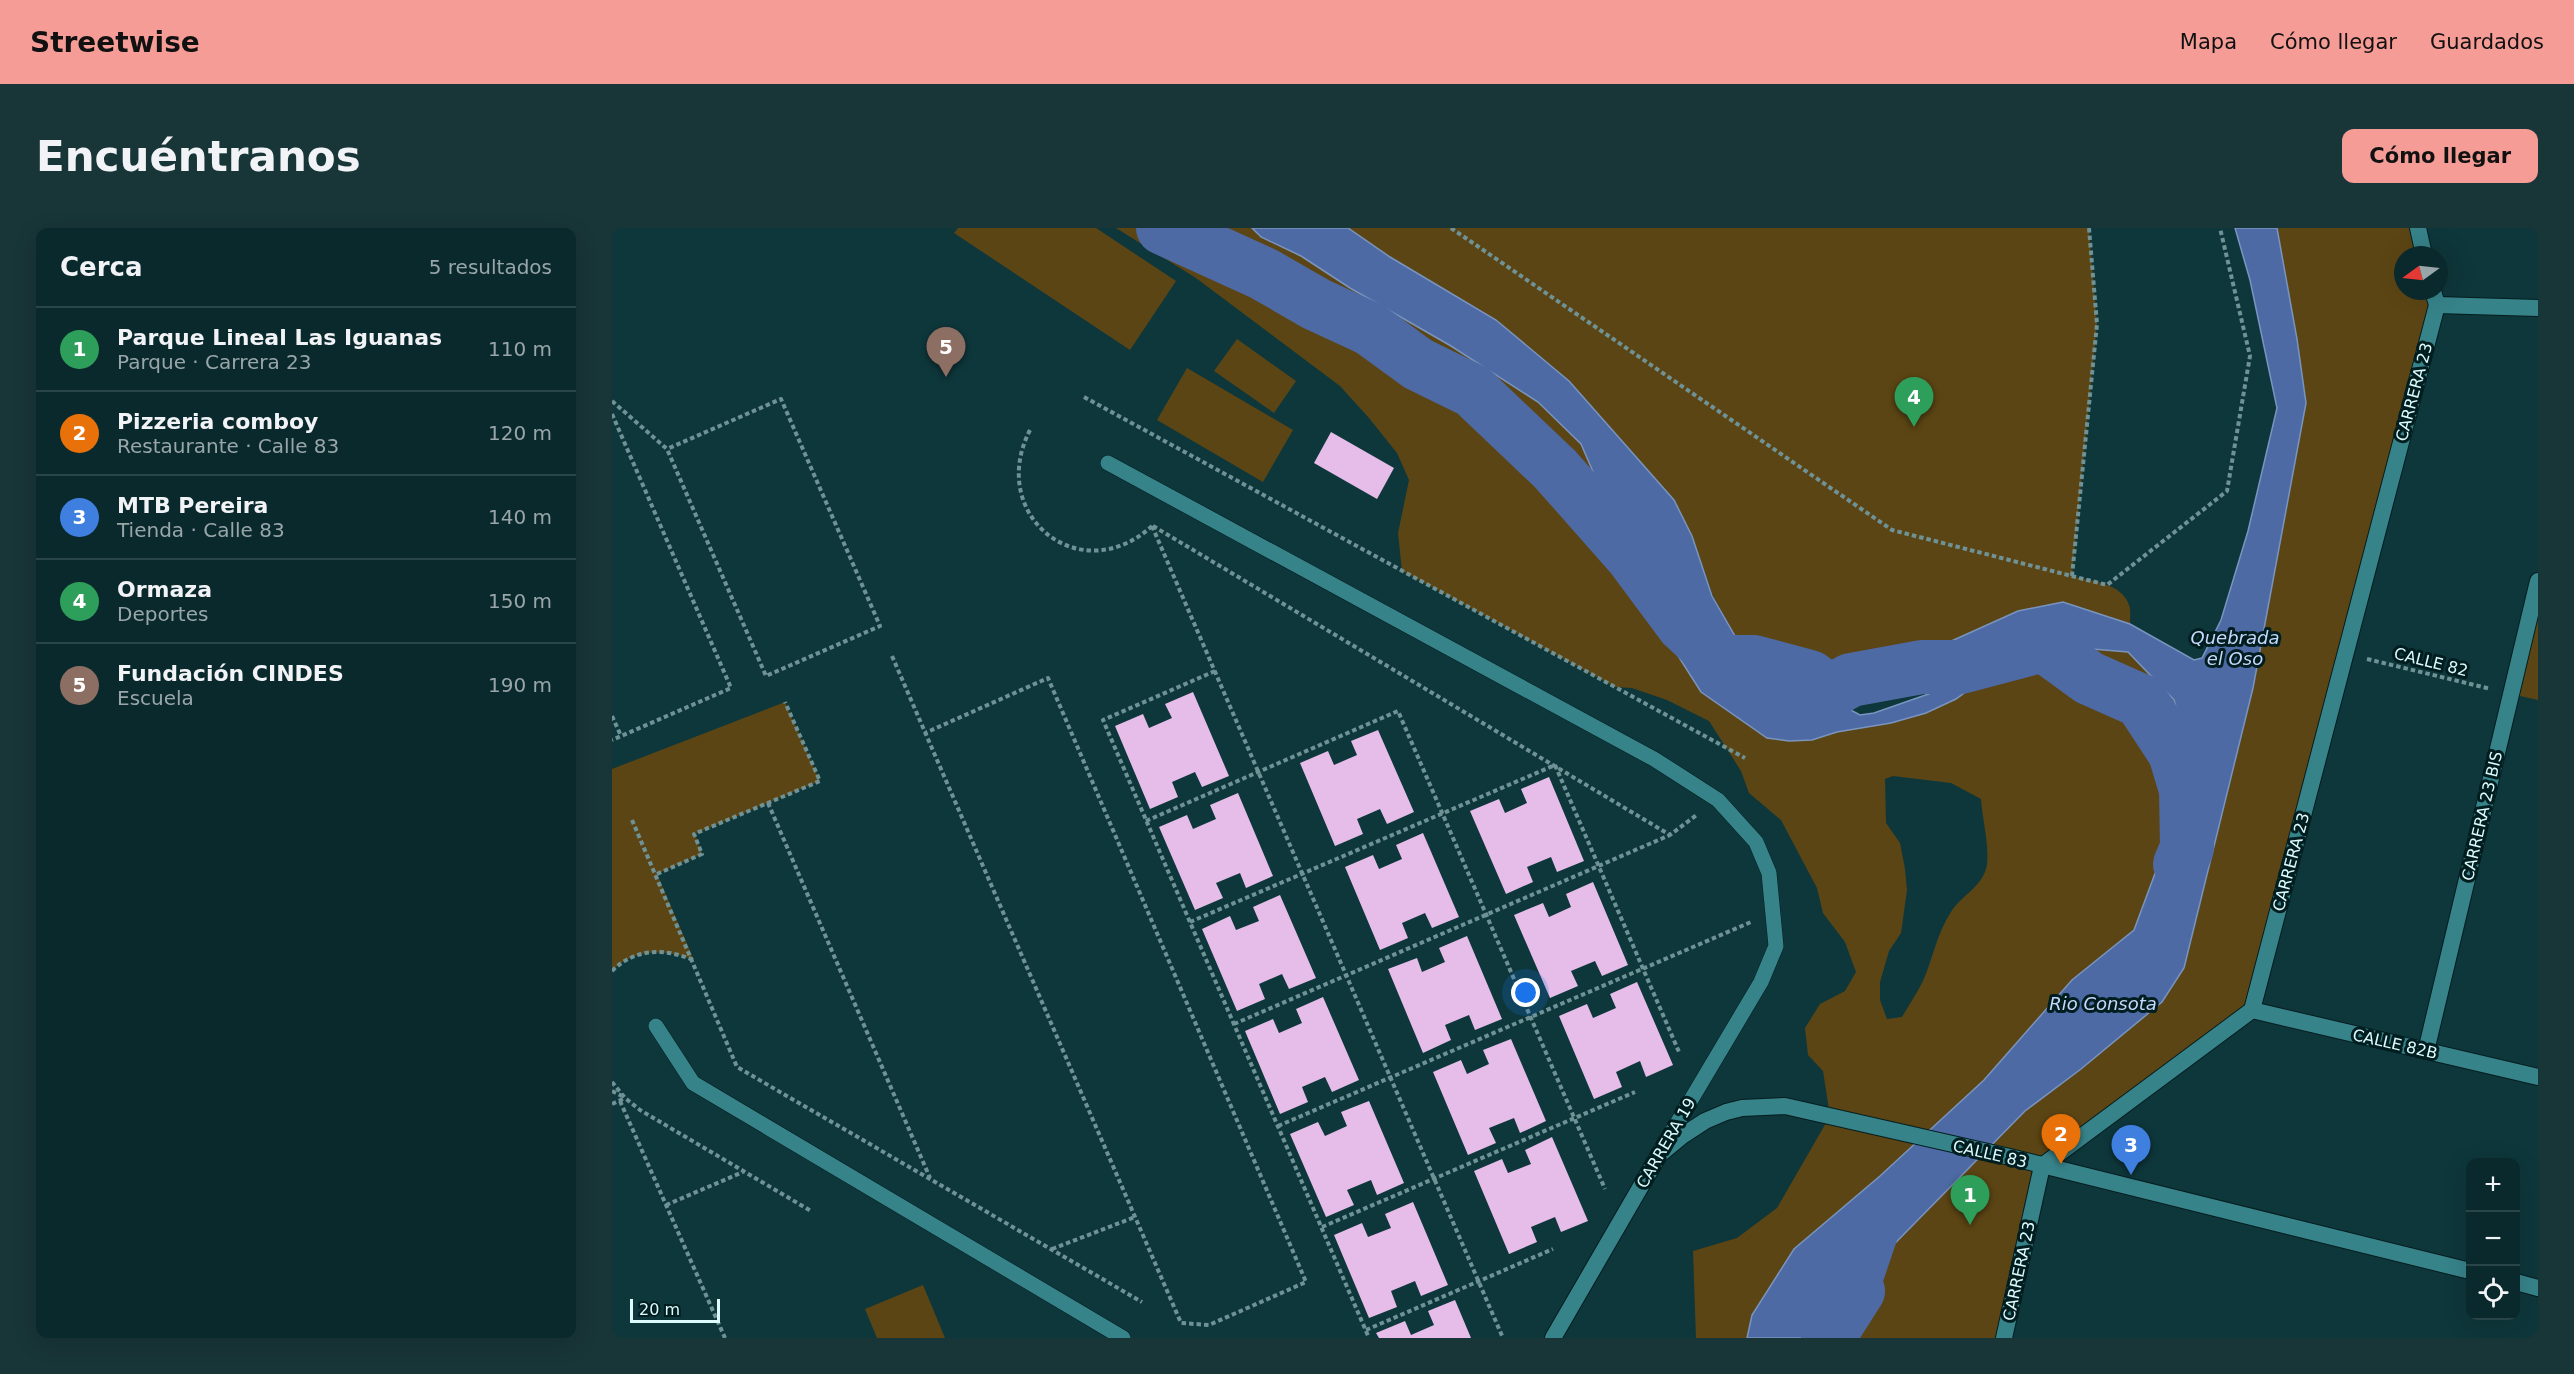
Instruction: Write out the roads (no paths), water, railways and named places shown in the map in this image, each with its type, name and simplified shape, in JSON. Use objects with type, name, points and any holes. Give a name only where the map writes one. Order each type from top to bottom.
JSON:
[{"type":"street","points":[[2418,228],[2422,246]]},
{"type":"street","points":[[2448,299],[2538,308]]},
{"type":"street","name":"CARRERA 23","points":[[2252,1010],[2434,300]]},
{"type":"street","name":"CARRERA 23 BIS","points":[[2426,1051],[2538,581]]},
{"type":"street","points":[[2042,1166],[2252,1010]]},
{"type":"street","name":"CALLE 82B","points":[[2252,1010],[2538,1077]]},
{"type":"street","name":"CALLE 83","points":[[1659,1155],[1705,1121],[1742,1108],[1785,1106],[2010,1157],[2466,1270]]},
{"type":"street","name":"CARRERA 19","points":[[1553,1338],[1659,1155]]},
{"type":"street","name":"CARRERA 23","points":[[2004,1338],[2042,1166]]},
{"type":"street","points":[[2520,1283],[2538,1288]]},
{"type":"lane","name":"CARRERA 19","points":[[1108,463],[1654,759],[1718,800],[1755,842],[1769,873],[1776,946],[1761,982],[1659,1155]]},
{"type":"lane","points":[[656,1026],[693,1083],[1123,1338]]},
{"type":"water","name":"Rio Consota","points":[[1252,228],[1348,228],[1390,257],[1496,320],[1569,381],[1674,500],[1692,536],[1712,596],[1746,655],[1775,674],[1810,677],[1852,671],[1947,643],[2018,611],[2063,602],[2130,624],[2194,660],[2202,658],[2221,620],[2248,531],[2277,408],[2250,280],[2235,228],[2277,228],[2306,403],[2253,688],[2184,968],[2162,1002],[2081,1069],[2025,1111],[1853,1286],[1827,1338],[1747,1338],[1752,1315],[1794,1249],[1880,1176],[1984,1080],[2072,980],[2134,930],[2186,790],[2189,754],[2174,700],[2128,652],[2044,645],[2017,654],[1956,699],[1926,713],[1891,723],[1837,732],[1812,740],[1789,741],[1767,738],[1701,692],[1673,648],[1649,581],[1600,488],[1581,444],[1538,402],[1451,346],[1350,288],[1301,256],[1261,237]],"holes":[[[1922,667],[1960,667],[1937,691],[1874,713],[1860,715],[1843,706],[1829,692],[1835,684],[1851,680]]]},
{"type":"waterway","points":[[1163,228],[1264,274],[1316,304],[1370,329],[1418,364],[1473,391],[1555,469],[1631,555],[1683,625],[1723,662],[1754,662],[1810,677],[1829,692],[1851,680],[1922,667],[1961,667],[2044,645],[2089,678],[2141,701],[2175,753],[2186,790],[2187,848],[2180,864]]},
{"type":"waterway","points":[[1828,1338],[1858,1291],[1853,1286],[1876,1218]]},
{"type":"place","name":"Fundación CINDES","points":[[946,377]]},
{"type":"place","name":"Ormaza","points":[[1914,427]]},
{"type":"place","name":"Pizzeria comboy","points":[[2061,1164]]},
{"type":"place","name":"MTB Pereira","points":[[2131,1175]]},
{"type":"place","name":"Parque Lineal Las Iguanas","points":[[1970,1225]]},
{"type":"water label","name":"Quebrada el Oso","points":[[2235,647]]}]
